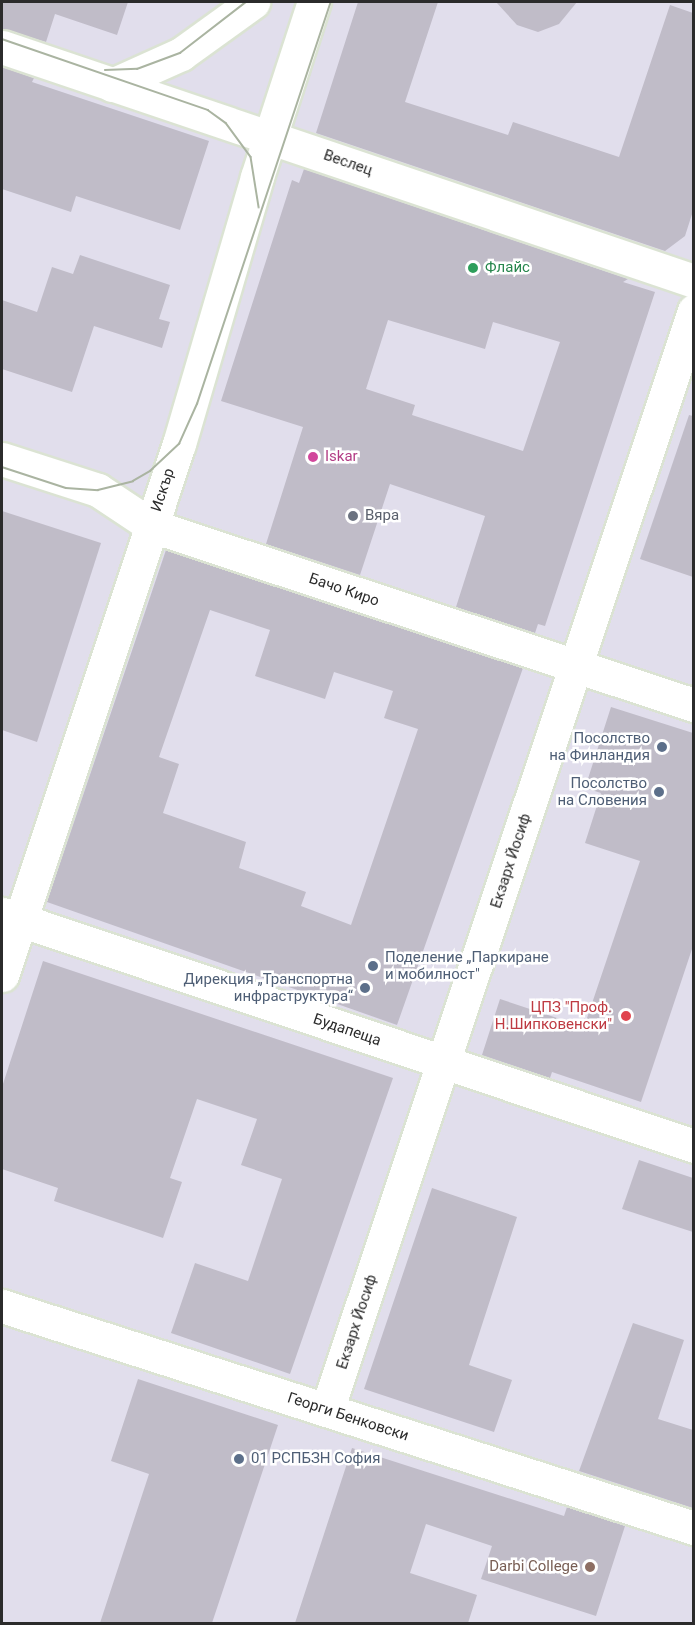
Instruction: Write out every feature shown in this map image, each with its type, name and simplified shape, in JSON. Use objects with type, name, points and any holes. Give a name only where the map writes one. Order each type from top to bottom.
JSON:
[{"type":"street","points":[[112,84],[181,54],[253,2]]},
{"type":"street","name":"Искър","points":[[2,975],[11,917],[152,526],[314,2]]},
{"type":"street","name":"Веслец","points":[[2,48],[693,281]]},
{"type":"street","name":"Екзарх Йосиф","points":[[327,1410],[693,311]]},
{"type":"street","name":"Бачо Киро","points":[[2,459],[98,490],[152,526],[693,705]]},
{"type":"street","name":"Будапеща","points":[[11,917],[693,1146]]},
{"type":"street","name":"Георги Бенковски","points":[[2,1306],[693,1528]]},
{"type":"building","points":[[2,2],[128,2],[117,35],[55,14],[46,42],[2,29]]},
{"type":"building","points":[[358,2],[438,2],[405,102],[508,135],[513,122],[619,157],[670,5],[693,13],[693,211],[685,236],[665,251],[316,133]]},
{"type":"building","points":[[496,2],[577,2],[559,24],[538,32],[517,25]]},
{"type":"building","points":[[2,67],[34,78],[32,82],[209,141],[180,230],[76,196],[71,212],[2,189]]},
{"type":"building","points":[[304,169],[628,279],[623,282],[655,292],[545,626],[538,624],[535,633],[456,607],[485,516],[390,484],[360,575],[266,544],[303,427],[221,401],[292,180],[299,183]],"holes":[[[388,320],[485,349],[493,322],[560,342],[523,451],[412,415],[415,405],[366,389]]]},
{"type":"building","points":[[80,255],[170,285],[159,319],[170,322],[162,348],[94,326],[72,392],[2,369],[2,300],[37,312],[52,267],[73,274]]},
{"type":"building","points":[[689,415],[693,416],[693,577],[640,559]]},
{"type":"building","points":[[2,511],[101,543],[37,742],[2,730]]},
{"type":"building","points":[[166,550],[523,668],[397,1025],[47,902]],"holes":[[[210,610],[270,630],[255,676],[325,699],[334,672],[393,691],[384,718],[418,729],[351,925],[301,906],[306,892],[239,868],[246,842],[163,813],[179,764],[159,757]]]},
{"type":"building","points":[[611,707],[693,733],[693,946],[641,1102],[552,1072],[550,1078],[482,1055],[500,999],[584,1027],[640,861],[585,843],[601,793],[585,788]]},
{"type":"building","points":[[43,961],[393,1078],[290,1374],[171,1333],[195,1263],[248,1281],[282,1179],[241,1165],[257,1119],[197,1099],[170,1178],[182,1182],[163,1238],[54,1201],[58,1188],[2,1169],[2,1087]]},
{"type":"building","points":[[639,1160],[693,1178],[693,1232],[622,1209]]},
{"type":"building","points":[[432,1188],[517,1217],[469,1365],[512,1380],[494,1432],[364,1389]]},
{"type":"building","points":[[633,1323],[684,1340],[658,1419],[693,1430],[693,1508],[579,1471]]},
{"type":"building","points":[[138,1379],[278,1425],[212,1623],[100,1623],[149,1474],[111,1461]]},
{"type":"building","points":[[352,1448],[564,1516],[567,1507],[625,1526],[596,1616],[481,1579],[492,1546],[426,1524],[410,1573],[477,1595],[468,1623],[295,1623]]},
{"type":"tram line","points":[[105,70],[137,69],[180,53],[246,2]]},
{"type":"tram line","points":[[2,467],[66,488],[98,490],[133,481],[150,471],[179,444],[197,404],[331,2]]},
{"type":"tram line","points":[[2,39],[208,110],[226,123],[251,157],[259,207]]},
{"type":"place","name":"Флайс","points":[[473,268]]},
{"type":"place","name":"Iskar","points":[[313,457]]},
{"type":"place","name":"Вяра","points":[[353,516]]},
{"type":"place","name":"Посолство на Финландия","points":[[662,747]]},
{"type":"place","name":"Посолство на Словения","points":[[659,792]]},
{"type":"place","name":"Поделение „Паркиране и мобилност\"","points":[[373,966]]},
{"type":"place","name":"Дирекция „Транспортна инфраструктура“","points":[[365,988]]},
{"type":"place","name":"ЦПЗ \"Проф. Н.Шипковенски\"","points":[[626,1016]]},
{"type":"place","name":"01 РСПБЗН София","points":[[239,1459]]},
{"type":"place","name":"Darbi College","points":[[590,1567]]}]
